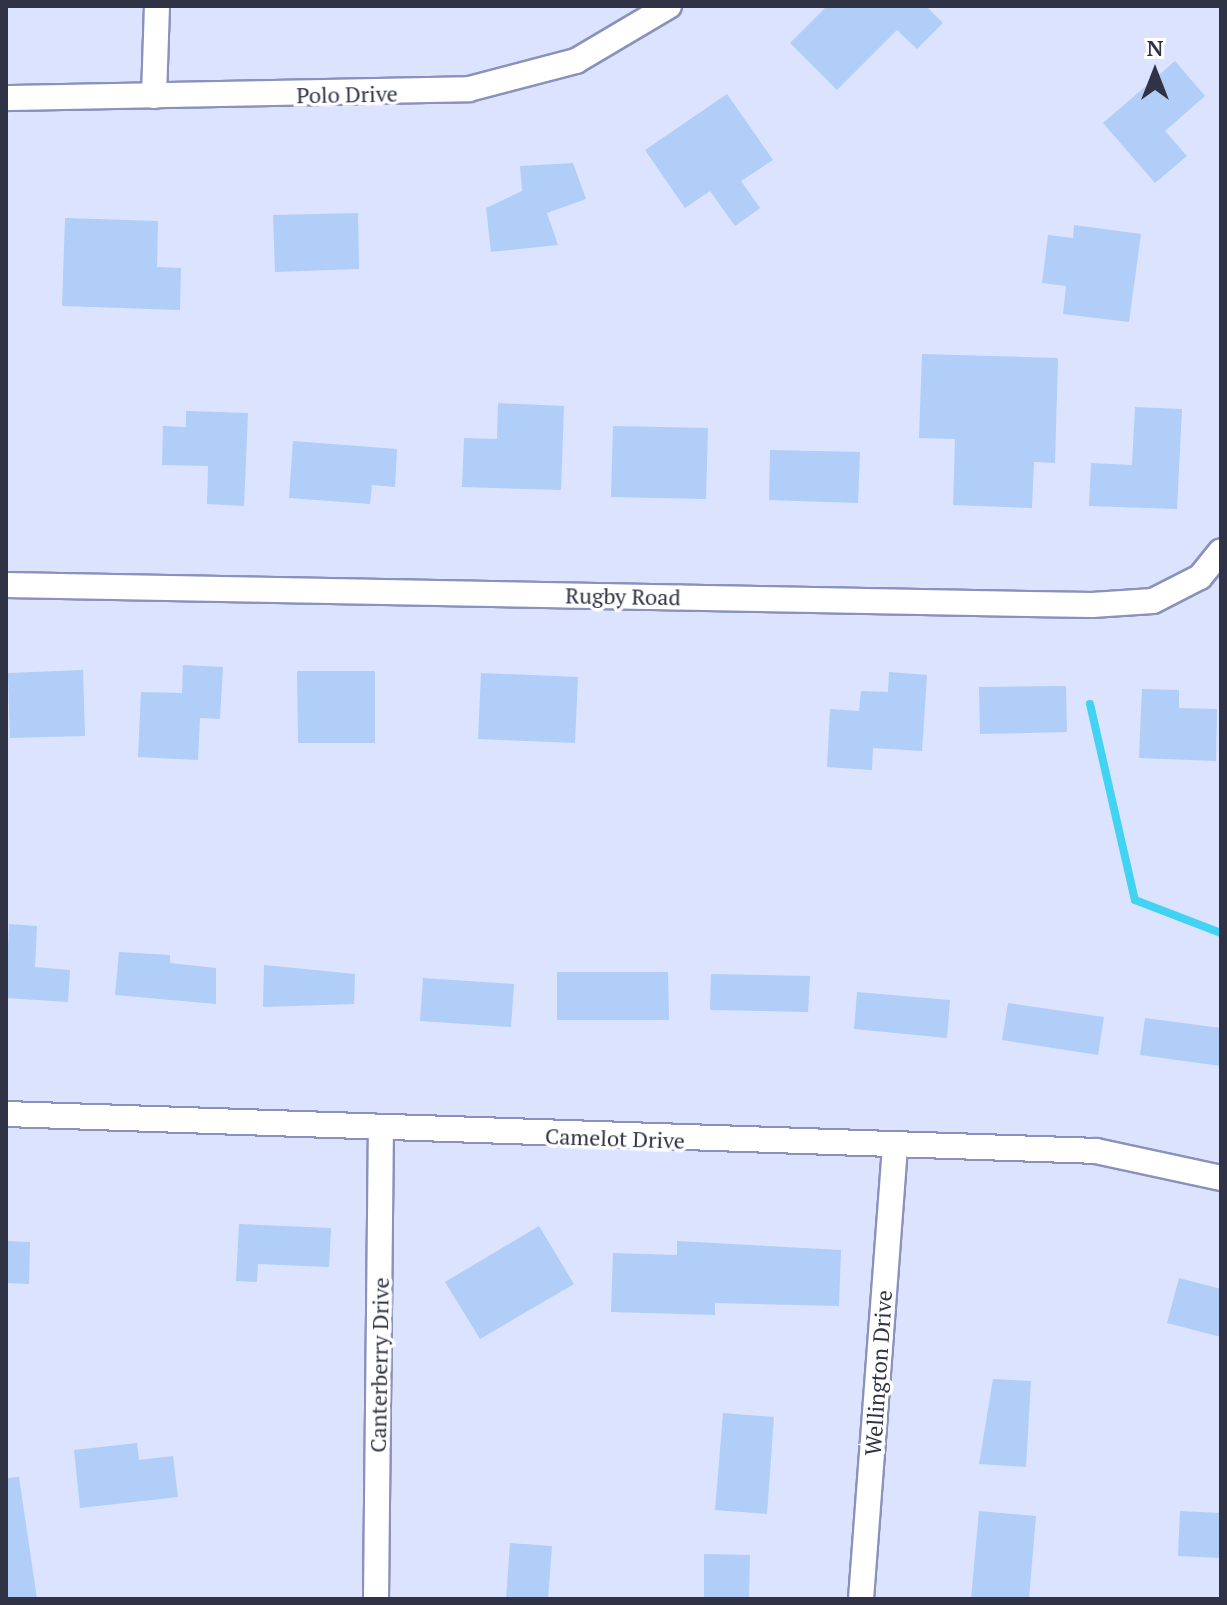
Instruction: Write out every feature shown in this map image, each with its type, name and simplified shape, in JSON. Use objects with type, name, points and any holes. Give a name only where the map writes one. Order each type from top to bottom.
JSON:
[{"type":"street","points":[[154,96],[157,6]]},
{"type":"street","name":"Polo Drive","points":[[6,98],[469,89],[576,61],[669,6]]},
{"type":"street","name":"Rugby Road","points":[[6,585],[1092,605],[1153,601],[1200,577],[1221,551]]},
{"type":"street","name":"Camelot Drive","points":[[6,1114],[381,1130],[1096,1151],[1221,1178]]},
{"type":"street","name":"Canterberry Drive","points":[[376,1599],[381,1130]]},
{"type":"street","name":"Wellington Drive","points":[[861,1599],[895,1146]]},
{"type":"building","points":[[827,6],[926,6],[943,23],[917,49],[897,30],[837,90],[790,43]]},
{"type":"building","points":[[1175,61],[1205,96],[1165,131],[1187,156],[1155,183],[1103,123]]},
{"type":"building","points":[[727,94],[773,160],[741,181],[760,208],[735,226],[710,191],[685,208],[645,150]]},
{"type":"building","points":[[573,163],[586,199],[547,213],[558,245],[491,252],[486,208],[522,191],[520,166]]},
{"type":"building","points":[[358,213],[359,269],[275,272],[273,215]]},
{"type":"building","points":[[65,218],[158,221],[157,267],[181,268],[180,310],[62,306]]},
{"type":"building","points":[[1074,225],[1141,234],[1129,322],[1063,314],[1066,286],[1042,283],[1048,235],[1073,238]]},
{"type":"building","points":[[922,354],[1058,358],[1055,463],[1034,462],[1032,508],[953,505],[955,439],[919,438]]},
{"type":"building","points":[[498,403],[564,406],[561,490],[462,487],[464,438],[497,439]]},
{"type":"building","points":[[1135,407],[1182,409],[1177,509],[1089,506],[1091,463],[1132,465]]},
{"type":"building","points":[[186,411],[248,413],[244,506],[207,504],[208,466],[162,465],[163,426],[186,427]]},
{"type":"building","points":[[613,426],[708,428],[706,499],[611,497]]},
{"type":"building","points":[[293,441],[397,449],[395,487],[372,485],[370,504],[289,498]]},
{"type":"building","points":[[770,450],[860,452],[858,503],[769,500]]},
{"type":"building","points":[[183,665],[223,667],[220,719],[200,718],[198,760],[138,757],[141,692],[182,693]]},
{"type":"building","points":[[83,670],[85,736],[10,738],[8,673]]},
{"type":"building","points":[[297,671],[375,671],[375,743],[298,743]]},
{"type":"building","points":[[889,672],[927,675],[922,751],[873,748],[872,770],[827,767],[830,709],[859,711],[861,691],[888,692]]},
{"type":"building","points":[[481,673],[578,677],[575,743],[478,739]]},
{"type":"building","points":[[1066,686],[1067,732],[980,734],[979,687]]},
{"type":"building","points":[[1142,689],[1179,690],[1179,708],[1217,709],[1216,761],[1139,758]]},
{"type":"building","points":[[9,924],[37,926],[35,967],[70,970],[68,1002],[6,998]]},
{"type":"building","points":[[119,952],[170,955],[170,963],[216,968],[216,1004],[115,995]]},
{"type":"building","points":[[264,965],[355,974],[354,1004],[263,1007]]},
{"type":"building","points":[[557,972],[668,972],[669,1020],[557,1020]]},
{"type":"building","points":[[711,974],[810,976],[808,1012],[710,1010]]},
{"type":"building","points":[[423,978],[514,984],[511,1027],[420,1021]]},
{"type":"building","points":[[857,992],[950,1000],[947,1038],[854,1029]]},
{"type":"building","points":[[1008,1003],[1104,1017],[1098,1055],[1002,1040]]},
{"type":"building","points":[[1145,1018],[1221,1028],[1221,1066],[1140,1055]]},
{"type":"building","points":[[239,1224],[331,1228],[329,1267],[258,1264],[257,1282],[236,1281]]},
{"type":"building","points":[[539,1226],[574,1284],[480,1339],[445,1282]]},
{"type":"building","points":[[6,1241],[30,1242],[29,1284],[6,1283]]},
{"type":"building","points":[[677,1241],[841,1250],[839,1306],[715,1303],[715,1315],[611,1312],[613,1253],[677,1255]]},
{"type":"building","points":[[1179,1278],[1221,1289],[1221,1337],[1167,1323]]},
{"type":"building","points":[[993,1379],[1031,1381],[1026,1467],[979,1464]]},
{"type":"building","points":[[723,1413],[774,1417],[767,1514],[715,1510]]},
{"type":"building","points":[[137,1443],[139,1460],[173,1456],[178,1497],[80,1508],[74,1450]]},
{"type":"building","points":[[19,1477],[37,1599],[6,1599],[6,1478]]},
{"type":"building","points":[[979,1511],[1036,1516],[1029,1599],[971,1599]]},
{"type":"building","points":[[1180,1511],[1221,1513],[1221,1558],[1178,1556]]},
{"type":"building","points":[[510,1543],[552,1546],[548,1599],[506,1599]]},
{"type":"building","points":[[704,1554],[750,1555],[749,1599],[704,1599]]},
{"type":"waterway","points":[[1090,704],[1135,900],[1221,933]]}]
